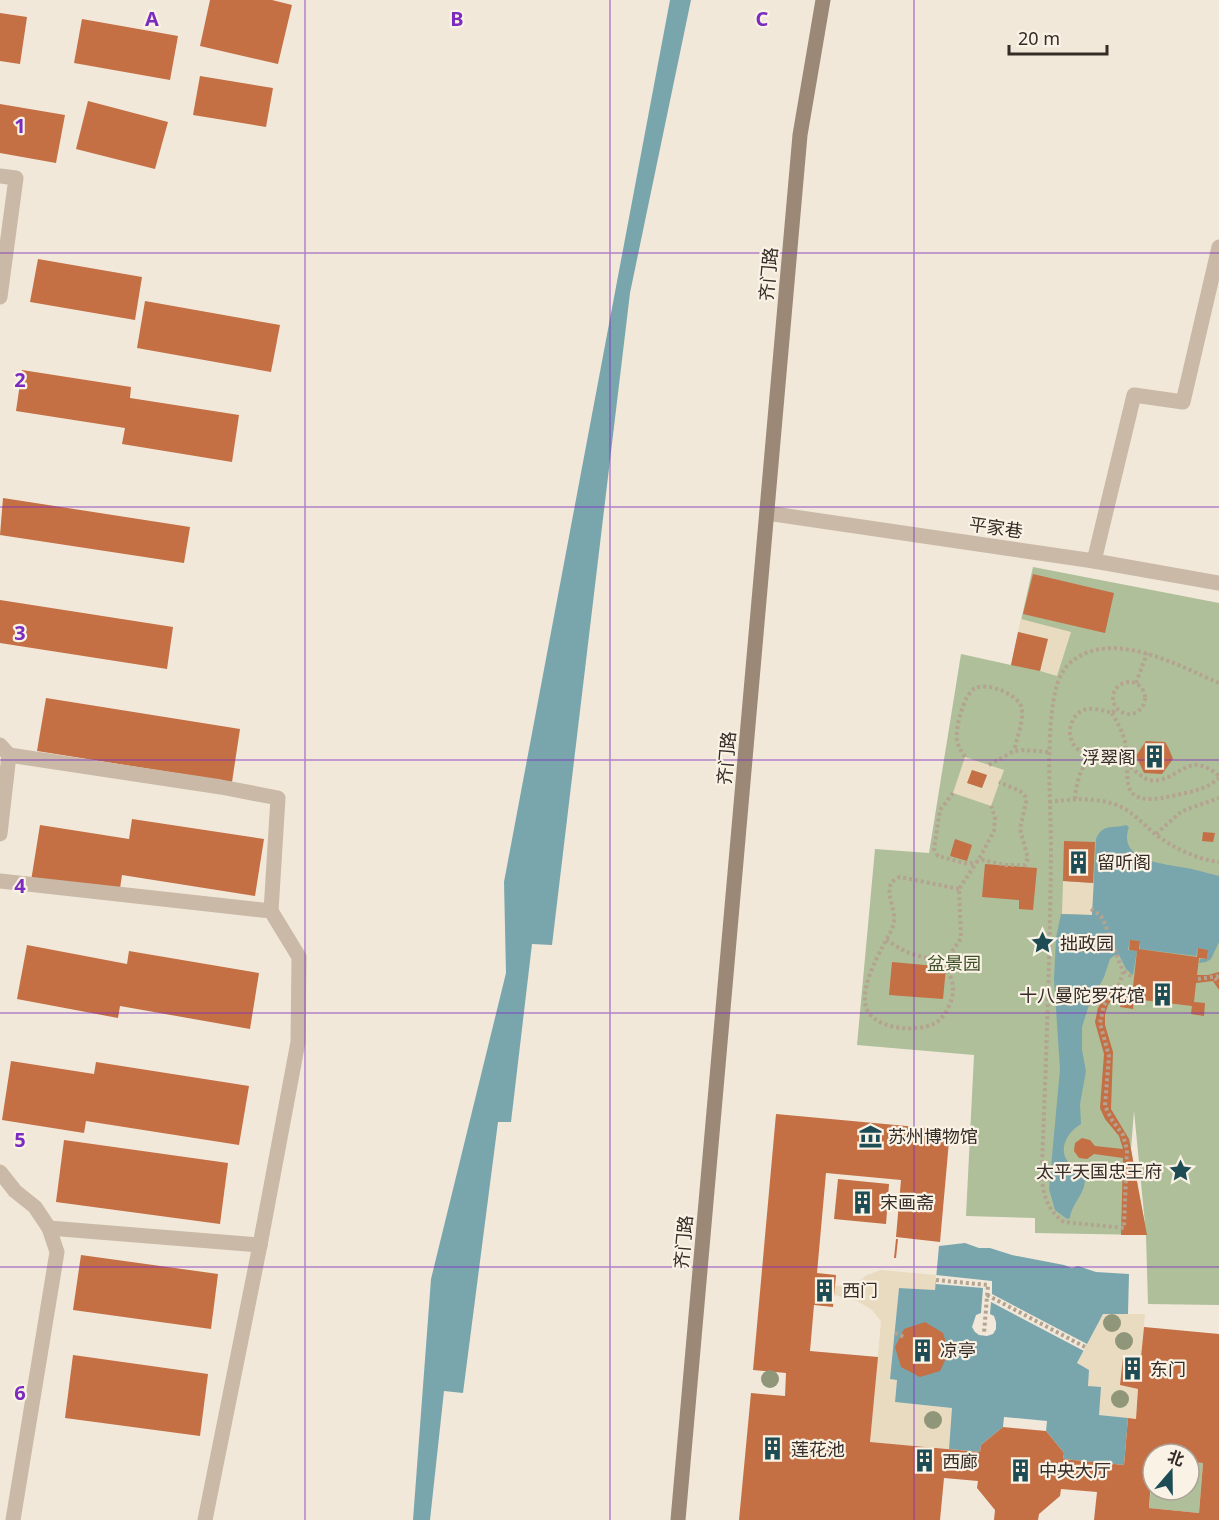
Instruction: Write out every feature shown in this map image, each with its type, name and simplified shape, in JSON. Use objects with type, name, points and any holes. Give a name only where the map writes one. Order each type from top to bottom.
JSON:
[{"type":"main road","name":"齐门路","points":[[678,1520],[800,135],[823,0]]},
{"type":"street","points":[[0,176],[16,178],[0,297]]},
{"type":"street","points":[[1094,561],[1134,395],[1183,402],[1219,247]]},
{"type":"street","name":"平家巷","points":[[767,513],[1094,561],[1219,583]]},
{"type":"street","points":[[0,834],[5,750],[278,798],[271,911],[299,957],[298,1042],[205,1520]]},
{"type":"street","points":[[0,881],[271,911]]},
{"type":"street","points":[[0,1172],[15,1191],[35,1207],[49,1228],[57,1252],[13,1520]]},
{"type":"street","points":[[49,1228],[260,1245]]},
{"type":"path","points":[[1122,969],[1133,976],[1122,981],[1104,1005],[1100,1023],[1109,1056],[1105,1106],[1123,1135],[1127,1150],[1124,1228],[1064,1222],[1050,1209],[1043,1191],[1042,1173],[1051,867],[1049,752],[1056,689],[1059,679],[1069,664],[1096,650],[1147,653],[1186,667],[1219,683]]},
{"type":"path","points":[[1136,683],[1147,653]]},
{"type":"path","points":[[1124,683],[1136,683],[1141,687],[1145,698],[1140,709],[1128,714],[1118,708],[1113,697],[1115,691],[1124,683]]},
{"type":"path","points":[[965,757],[957,741],[961,713],[969,692],[980,687],[1008,694],[1020,703],[1022,715],[1014,751]]},
{"type":"path","points":[[1088,758],[1071,740],[1072,722],[1076,716],[1088,709],[1112,713],[1118,708]]},
{"type":"path","points":[[1075,799],[1077,783],[1088,758],[1096,754],[1116,756],[1126,763],[1142,777],[1154,781],[1164,779],[1187,765],[1195,764],[1209,768],[1219,777],[1211,784],[1190,792],[1156,798],[1144,798],[1132,793],[1127,786],[1126,763],[1125,742],[1112,713]]},
{"type":"path","points":[[988,765],[1014,751],[1049,752]]},
{"type":"path","points":[[953,793],[940,810],[935,852],[938,856],[968,864],[978,861],[1014,866],[1025,865],[1028,861],[1020,828],[1026,802],[1025,796],[1020,791],[999,782]]},
{"type":"path","points":[[1155,834],[1182,811],[1219,798]]},
{"type":"path","points":[[1049,802],[1093,799],[1115,804],[1126,809],[1155,834],[1184,851],[1219,862]]},
{"type":"path","points":[[959,889],[900,877],[893,879],[889,890],[895,910],[893,930],[876,962],[865,993],[867,1012],[877,1022],[907,1028],[930,1026],[940,1020],[948,1007],[953,994],[950,973],[946,964],[961,938],[959,889],[978,861],[994,831],[995,818],[992,806]]},
{"type":"path","points":[[1091,909],[1101,916],[1105,924],[1122,969],[1122,981]]},
{"type":"path","points":[[886,940],[906,952],[946,964]]},
{"type":"path","points":[[1198,979],[1217,977],[1219,983]]},
{"type":"path","points":[[936,1280],[988,1285],[984,1333]]},
{"type":"path","points":[[987,1295],[1085,1347]]},
{"type":"path","points":[[895,1333],[904,1337]]},
{"type":"green space","name":"拙政园","points":[[1033,567],[1219,603],[1219,1305],[1148,1304],[1146,1235],[1035,1233],[1035,1218],[966,1216],[974,1055],[857,1045],[875,849],[929,853],[961,654],[1011,665]],"holes":[[[1134,1111],[1145,1224],[1131,1149]]]},
{"type":"green space","points":[[1201,1463],[1203,1463],[1201,1488]]},
{"type":"green space","points":[[1150,1502],[1200,1502],[1199,1513],[1149,1508]]},
{"type":"shaded area","points":[[1021,619],[1071,632],[1057,676],[1040,671],[1047,639],[1018,632]]},
{"type":"shaded area","points":[[965,757],[1004,770],[991,806],[953,793]],"holes":[[[972,770],[987,775],[982,788],[968,783]]]},
{"type":"shaded area","points":[[1063,881],[1095,883],[1092,915],[1062,914]]},
{"type":"shaded area","points":[[881,1270],[936,1275],[935,1290],[899,1288],[890,1378],[897,1379],[895,1402],[953,1408],[949,1449],[870,1442],[881,1321],[872,1310],[855,1300],[834,1295],[835,1286],[855,1284],[867,1275]]},
{"type":"shaded area","points":[[1103,1314],[1145,1314],[1141,1357],[1123,1357],[1120,1385],[1138,1389],[1136,1419],[1099,1415],[1077,1363]]},
{"type":"water","points":[[670,0],[691,0],[630,293],[552,945],[532,944],[511,1122],[498,1122],[463,1393],[444,1391],[430,1520],[413,1520],[431,1279],[506,973],[504,882]]},
{"type":"water","points":[[1126,825],[1129,827],[1127,839],[1130,848],[1137,855],[1147,860],[1219,876],[1219,942],[1211,959],[1199,963],[1200,959],[1207,959],[1208,950],[1198,948],[1196,956],[1140,949],[1140,941],[1130,940],[1128,950],[1137,951],[1133,975],[1126,969],[1119,955],[1110,959],[1104,977],[1089,1005],[1082,1027],[1082,1050],[1086,1071],[1080,1104],[1081,1124],[1071,1132],[1065,1142],[1064,1154],[1071,1165],[1084,1173],[1085,1180],[1070,1218],[1067,1219],[1055,1210],[1049,1189],[1060,1069],[1054,979],[1056,938],[1061,914],[1092,915],[1096,839],[1105,829]]},
{"type":"water","points":[[965,1243],[1072,1268],[1078,1266],[1096,1272],[1129,1274],[1128,1314],[1103,1314],[1077,1363],[1089,1370],[1088,1386],[1101,1387],[1099,1415],[1128,1418],[1124,1465],[1063,1459],[1064,1453],[1046,1431],[1047,1421],[1004,1417],[1003,1427],[981,1445],[980,1452],[949,1449],[952,1408],[895,1402],[897,1380],[890,1379],[899,1288],[935,1290],[939,1246]]},
{"type":"pier","points":[[936,1275],[992,1281],[992,1294],[1087,1344],[1084,1351],[991,1302],[990,1314],[994,1316],[996,1329],[993,1334],[979,1335],[972,1327],[976,1315],[981,1313],[983,1288],[936,1284]]},
{"type":"building","points":[[210,0],[272,0],[292,5],[278,64],[200,46]]},
{"type":"building","points":[[0,13],[27,17],[20,64],[0,61]]},
{"type":"building","points":[[82,19],[178,36],[170,80],[74,63]]},
{"type":"building","points":[[200,76],[273,88],[266,127],[193,115]]},
{"type":"building","points":[[88,101],[168,122],[155,169],[76,149]]},
{"type":"building","points":[[0,104],[65,115],[56,163],[0,153]]},
{"type":"building","points":[[38,259],[142,277],[135,320],[30,302]]},
{"type":"building","points":[[145,301],[280,325],[271,372],[137,348]]},
{"type":"building","points":[[22,370],[131,387],[130,398],[239,415],[232,462],[122,444],[125,428],[16,411]]},
{"type":"building","points":[[3,498],[190,527],[184,563],[0,535]]},
{"type":"building","points":[[1033,574],[1114,593],[1105,633],[1023,614]]},
{"type":"building","points":[[0,600],[173,627],[167,669],[0,643]]},
{"type":"building","points":[[1018,632],[1048,639],[1040,671],[1011,665]]},
{"type":"building","points":[[46,698],[240,729],[232,782],[37,751]]},
{"type":"building","name":"浮翠阁","points":[[1146,741],[1165,742],[1168,747],[1173,759],[1162,774],[1144,773],[1136,756]]},
{"type":"building","points":[[972,770],[987,775],[982,788],[967,783]]},
{"type":"building","points":[[132,819],[264,839],[255,896],[122,875],[119,895],[31,881],[40,825],[129,839]]},
{"type":"building","points":[[1203,832],[1215,833],[1213,842],[1202,841]]},
{"type":"building","points":[[955,839],[972,845],[967,861],[950,856]]},
{"type":"building","name":"留听阁","points":[[1064,841],[1095,842],[1093,883],[1063,881]]},
{"type":"building","points":[[985,864],[1037,868],[1033,910],[1019,909],[1019,900],[982,897]]},
{"type":"building","points":[[1130,940],[1140,941],[1139,949],[1197,957],[1198,948],[1208,950],[1207,959],[1199,958],[1197,975],[1219,972],[1219,990],[1213,981],[1196,983],[1194,1002],[1205,1003],[1204,1016],[1191,1014],[1192,1006],[1134,999],[1133,1009],[1120,1007],[1121,995],[1132,996],[1137,951],[1129,950]]},
{"type":"building","points":[[27,945],[127,964],[129,951],[259,973],[250,1029],[120,1006],[118,1018],[17,999]]},
{"type":"building","points":[[892,962],[946,967],[943,999],[889,995]]},
{"type":"building","points":[[1110,989],[1117,993],[1108,1005],[1105,1014],[1105,1025],[1113,1052],[1111,1109],[1129,1139],[1147,1235],[1121,1235],[1123,1158],[1094,1154],[1087,1159],[1079,1158],[1074,1151],[1075,1143],[1082,1138],[1090,1140],[1095,1146],[1123,1149],[1119,1136],[1105,1119],[1100,1108],[1104,1054],[1095,1022],[1098,1008]]},
{"type":"building","points":[[11,1061],[94,1074],[96,1062],[249,1086],[239,1145],[86,1121],[84,1133],[2,1120]]},
{"type":"building","points":[[776,1114],[950,1130],[940,1242],[896,1237],[901,1180],[826,1173],[817,1273],[836,1275],[833,1307],[814,1305],[810,1351],[878,1357],[870,1442],[980,1452],[981,1445],[1003,1427],[1046,1431],[1064,1453],[1063,1459],[1124,1465],[1128,1418],[1136,1419],[1138,1389],[1120,1385],[1123,1357],[1141,1357],[1144,1327],[1219,1334],[1219,1520],[1094,1520],[1097,1492],[1061,1489],[1060,1496],[1039,1514],[1038,1520],[994,1520],[995,1510],[977,1488],[978,1481],[944,1478],[940,1520],[739,1520],[751,1393],[785,1396],[786,1373],[753,1370]]},
{"type":"building","points":[[64,1140],[228,1163],[220,1224],[56,1202]]},
{"type":"building","name":"宋画斋","points":[[838,1179],[889,1184],[886,1224],[834,1219]]},
{"type":"building","points":[[896,1239],[898,1239],[896,1258],[894,1258]]},
{"type":"building","points":[[81,1255],[218,1274],[211,1329],[73,1310]]},
{"type":"building","name":"凉亭","points":[[925,1322],[943,1333],[949,1352],[940,1371],[920,1377],[901,1367],[895,1347],[904,1329]]},
{"type":"building","points":[[73,1355],[208,1374],[200,1436],[65,1418]]},
{"type":"place","name":"浮翠阁","points":[[1154,757]]},
{"type":"place","name":"留听阁","points":[[1079,862]]},
{"type":"place","name":"拙政园","points":[[1042,943]]},
{"type":"place","name":"十八曼陀罗花馆","points":[[1163,995]]},
{"type":"place","name":"苏州博物馆","points":[[870,1136]]},
{"type":"place","name":"太平天国忠王府","points":[[1180,1171]]},
{"type":"place","name":"宋画斋","points":[[862,1202]]},
{"type":"place","name":"西门","points":[[824,1290]]},
{"type":"place","name":"凉亭","points":[[922,1350]]},
{"type":"place","name":"东门","points":[[1132,1369]]},
{"type":"place","name":"莲花池","points":[[773,1449]]},
{"type":"place","name":"西廊","points":[[924,1461]]},
{"type":"place","name":"中央大厅","points":[[1021,1470]]},
{"type":"park label","name":"盆景园","points":[[954,963]]}]
